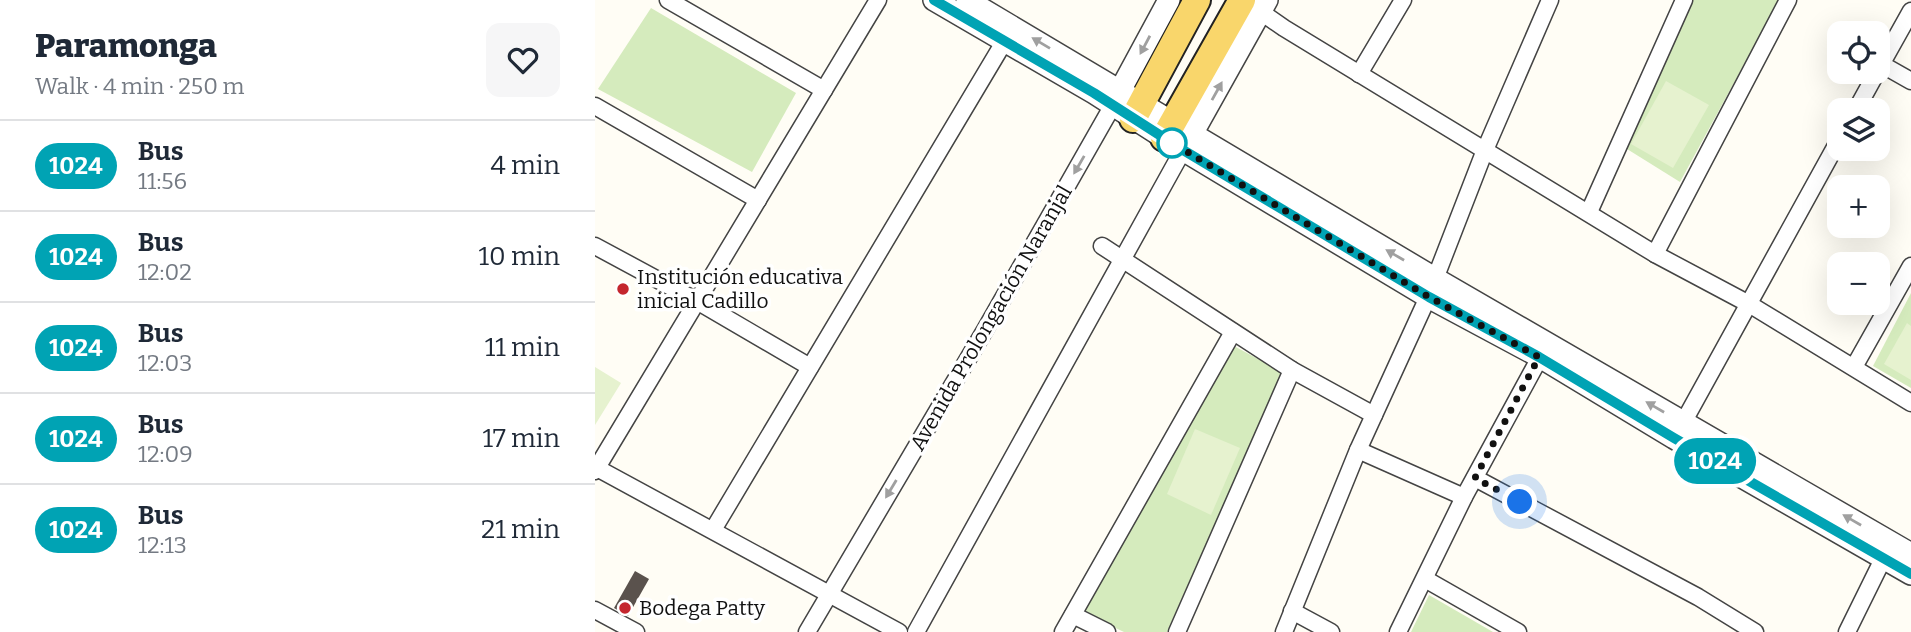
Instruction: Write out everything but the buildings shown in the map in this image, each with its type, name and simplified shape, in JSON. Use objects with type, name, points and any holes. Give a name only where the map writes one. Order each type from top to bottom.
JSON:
[{"type":"main road","name":"Avenida Prolongación Naranjal","points":[[1127,104],[1197,0]]},
{"type":"main road","points":[[1178,137],[1257,4]]},
{"type":"street","points":[[668,0],[824,90]]},
{"type":"street","points":[[878,0],[596,468],[899,632]]},
{"type":"street","points":[[934,0],[1009,34],[1432,288],[1543,350],[1911,574]]},
{"type":"street","points":[[967,0],[1009,34]]},
{"type":"street","name":"Avenida Prolongación Naranjal","points":[[807,632],[985,330],[1127,104],[1169,0]]},
{"type":"street","points":[[1359,74],[1403,0]]},
{"type":"street","points":[[1284,632],[1374,415],[1432,288],[1485,150],[1550,0]]},
{"type":"street","points":[[1589,212],[1685,0]]},
{"type":"street","points":[[1655,254],[1788,0]]},
{"type":"street","points":[[1257,4],[1359,74],[1655,254],[1749,304],[1911,403]]},
{"type":"street","points":[[1890,49],[1911,11]]},
{"type":"street","points":[[713,530],[1009,34]]},
{"type":"street","points":[[1890,73],[1911,81]]},
{"type":"street","points":[[595,106],[758,200]]},
{"type":"street","points":[[916,632],[1122,260],[1178,137]]},
{"type":"street","points":[[1678,431],[1827,161]]},
{"type":"street","points":[[595,246],[810,367]]},
{"type":"street","points":[[1102,247],[1292,370],[1374,415]]},
{"type":"street","points":[[1854,367],[1911,266]]},
{"type":"street","points":[[1063,632],[1233,332]]},
{"type":"street","points":[[1398,632],[1464,497],[1543,350]]},
{"type":"street","points":[[1177,632],[1292,370]]},
{"type":"street","points":[[1678,431],[1911,554]]},
{"type":"street","points":[[1359,450],[1464,497]]},
{"type":"street","points":[[1475,478],[1698,597],[1755,632]]},
{"type":"street","points":[[1847,632],[1883,559]]},
{"type":"street","points":[[1425,579],[1518,632]]},
{"type":"street","points":[[595,610],[636,632]]},
{"type":"street","points":[[1293,611],[1331,632]]},
{"type":"street","points":[[1073,615],[1107,632]]},
{"type":"green space","points":[[1689,0],[1779,0],[1680,182],[1619,144]]},
{"type":"green space","points":[[651,8],[796,93],[752,172],[598,89]]},
{"type":"green space","points":[[1666,81],[1709,105],[1673,168],[1631,144]]},
{"type":"green space","points":[[1911,293],[1911,388],[1873,366]]},
{"type":"green space","points":[[1907,323],[1911,326],[1911,380],[1884,364]]},
{"type":"green space","points":[[1234,346],[1282,372],[1167,632],[1124,632],[1084,613]]},
{"type":"green space","points":[[595,367],[621,383],[595,425]]},
{"type":"green space","points":[[1195,429],[1240,448],[1211,515],[1167,494]]},
{"type":"green space","points":[[1429,595],[1493,632],[1411,632]]},
{"type":"bus line","name":"1024","points":[[934,0],[1094,93],[1183,150],[1429,297],[1539,357],[1911,574]]},
{"type":"place","name":"Institución educativa inicial Cadillo","points":[[623,289]]},
{"type":"place","name":"Bodega Patty","points":[[625,608]]},
{"type":"route","points":[[1172,143],[1164,138],[1429,297],[1539,357],[1475,478],[1520,502]]}]
